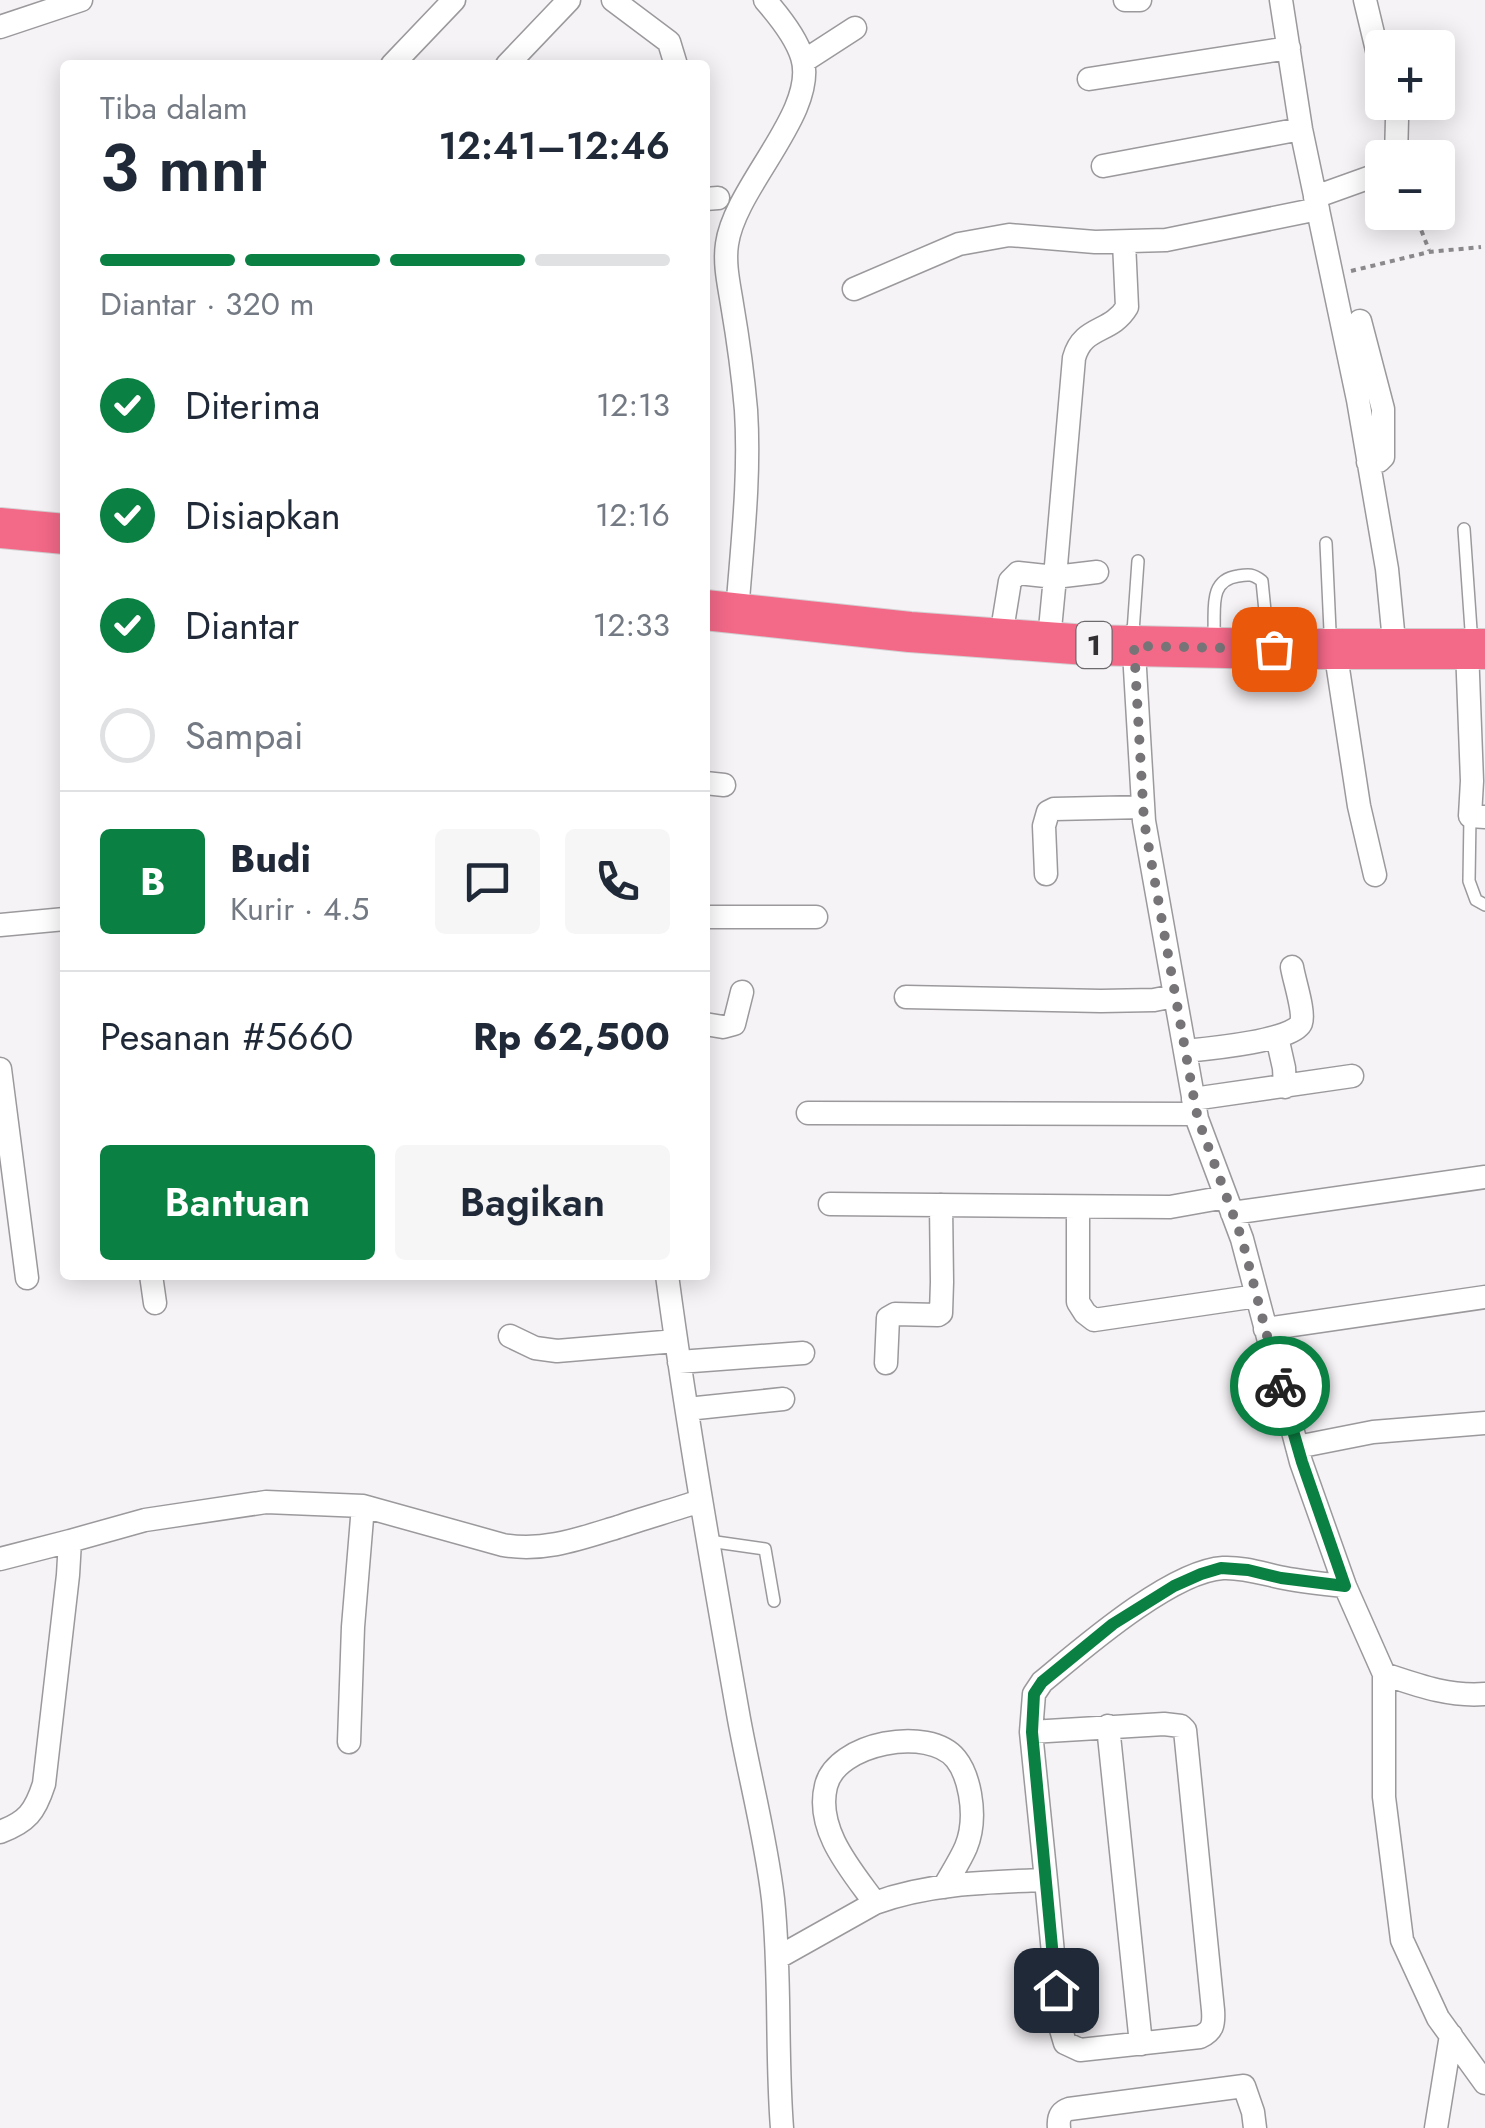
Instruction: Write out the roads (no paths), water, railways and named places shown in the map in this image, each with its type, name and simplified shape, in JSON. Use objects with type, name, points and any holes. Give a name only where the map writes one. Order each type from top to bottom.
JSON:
[{"type":"highway","points":[[0,528],[60,534]]},
{"type":"highway","points":[[0,546],[60,551]]},
{"type":"highway","name":"1","points":[[716,602],[1004,624],[1134,639],[1477,640]]},
{"type":"highway","name":"1","points":[[716,602],[910,632],[1087,645],[1214,631],[1267,631],[1332,640],[1392,630],[1477,640]]},
{"type":"street","points":[[1,0],[5,25],[81,0]]},
{"type":"street","points":[[397,60],[454,0]]},
{"type":"street","points":[[513,60],[569,0]]},
{"type":"street","points":[[613,0],[669,42],[674,60]]},
{"type":"street","points":[[716,602],[745,506],[747,444],[727,242],[742,200],[790,120],[802,92],[804,61],[765,0]]},
{"type":"street","points":[[1124,0],[1140,0]]},
{"type":"street","points":[[1280,0],[1301,129],[1358,400],[1387,569],[1392,630]]},
{"type":"street","points":[[1365,0],[1372,30]]},
{"type":"street","points":[[804,61],[855,28]]},
{"type":"street","points":[[1090,79],[1289,48]]},
{"type":"street","points":[[1103,166],[1301,129]]},
{"type":"street","points":[[854,289],[960,244],[1009,236],[1124,242],[1166,240],[1317,203],[1365,181]]},
{"type":"street","points":[[1050,629],[1074,358],[1086,336],[1122,316],[1126,307],[1124,242]]},
{"type":"street","points":[[1360,321],[1383,409],[1383,458],[1368,462]]},
{"type":"street","points":[[1004,624],[1008,588],[1014,575],[1054,577],[1097,572]]},
{"type":"street","points":[[1134,639],[1143,807],[1195,1107],[1229,1205],[1303,1464],[1345,1586],[1384,1674],[1384,1797],[1402,1940],[1438,2018],[1485,2084]]},
{"type":"street","points":[[1332,640],[1375,876]]},
{"type":"street","points":[[1477,640],[1472,781],[1478,817]]},
{"type":"street","points":[[1046,874],[1044,826],[1048,812],[1143,807]]},
{"type":"street","points":[[710,916],[816,917]]},
{"type":"street","points":[[0,925],[60,919]]},
{"type":"street","points":[[1184,1052],[1290,1034],[1301,1023],[1302,1013],[1292,967]]},
{"type":"street","points":[[710,1025],[734,1024],[742,992]]},
{"type":"street","points":[[906,997],[1101,1001],[1174,996]]},
{"type":"street","points":[[1278,1037],[1285,1086]]},
{"type":"street","points":[[0,1069],[27,1278]]},
{"type":"street","points":[[808,1113],[1195,1107],[1285,1086],[1352,1076]]},
{"type":"street","points":[[830,1204],[1229,1205],[1485,1177]]},
{"type":"street","points":[[886,1363],[886,1325],[891,1316],[941,1313],[941,1205]]},
{"type":"street","points":[[1078,1207],[1078,1302],[1094,1320],[1256,1296]]},
{"type":"street","points":[[152,1280],[156,1303]]},
{"type":"street","points":[[669,1280],[700,1501],[767,1855],[777,1958],[782,2128]]},
{"type":"street","points":[[1265,1329],[1485,1297]]},
{"type":"street","points":[[510,1336],[535,1348],[558,1351],[802,1352]]},
{"type":"street","points":[[687,1409],[784,1399]]},
{"type":"street","points":[[1303,1464],[1373,1432],[1485,1423]]},
{"type":"street","points":[[0,1558],[145,1520],[266,1502],[362,1506],[522,1548],[566,1543],[700,1501]]},
{"type":"street","points":[[350,1742],[362,1506]]},
{"type":"street","points":[[0,1832],[31,1814],[44,1784],[70,1541]]},
{"type":"street","points":[[1032,1732],[1176,1724],[1185,1730],[1214,2020],[1208,2034],[1080,2050],[1065,2044],[1060,2026],[1032,1732],[1034,1694],[1042,1682],[1113,1624],[1174,1586],[1221,1568],[1345,1586]]},
{"type":"street","points":[[1384,1674],[1434,1690],[1485,1694]]},
{"type":"street","points":[[1108,1726],[1142,2044]]},
{"type":"street","points":[[876,1903],[831,1835],[825,1810],[826,1785],[839,1762],[879,1745],[935,1745],[955,1757],[968,1783],[974,1812],[968,1844],[944,1887]]},
{"type":"street","points":[[777,1958],[876,1903],[917,1891],[1046,1880]]},
{"type":"street","points":[[1436,2128],[1452,2035]]},
{"type":"street","points":[[1059,2128],[1062,2111],[1070,2108],[1244,2086],[1255,2128]]},
{"type":"lane","points":[[1464,529],[1477,640]]},
{"type":"lane","points":[[1326,543],[1332,640]]},
{"type":"lane","points":[[1134,639],[1138,561]]},
{"type":"lane","points":[[1214,631],[1221,582],[1248,574],[1262,580],[1267,631]]},
{"type":"lane","points":[[1478,817],[1469,881],[1476,900],[1485,905]]},
{"type":"lane","points":[[709,1541],[765,1549],[774,1601]]}]
